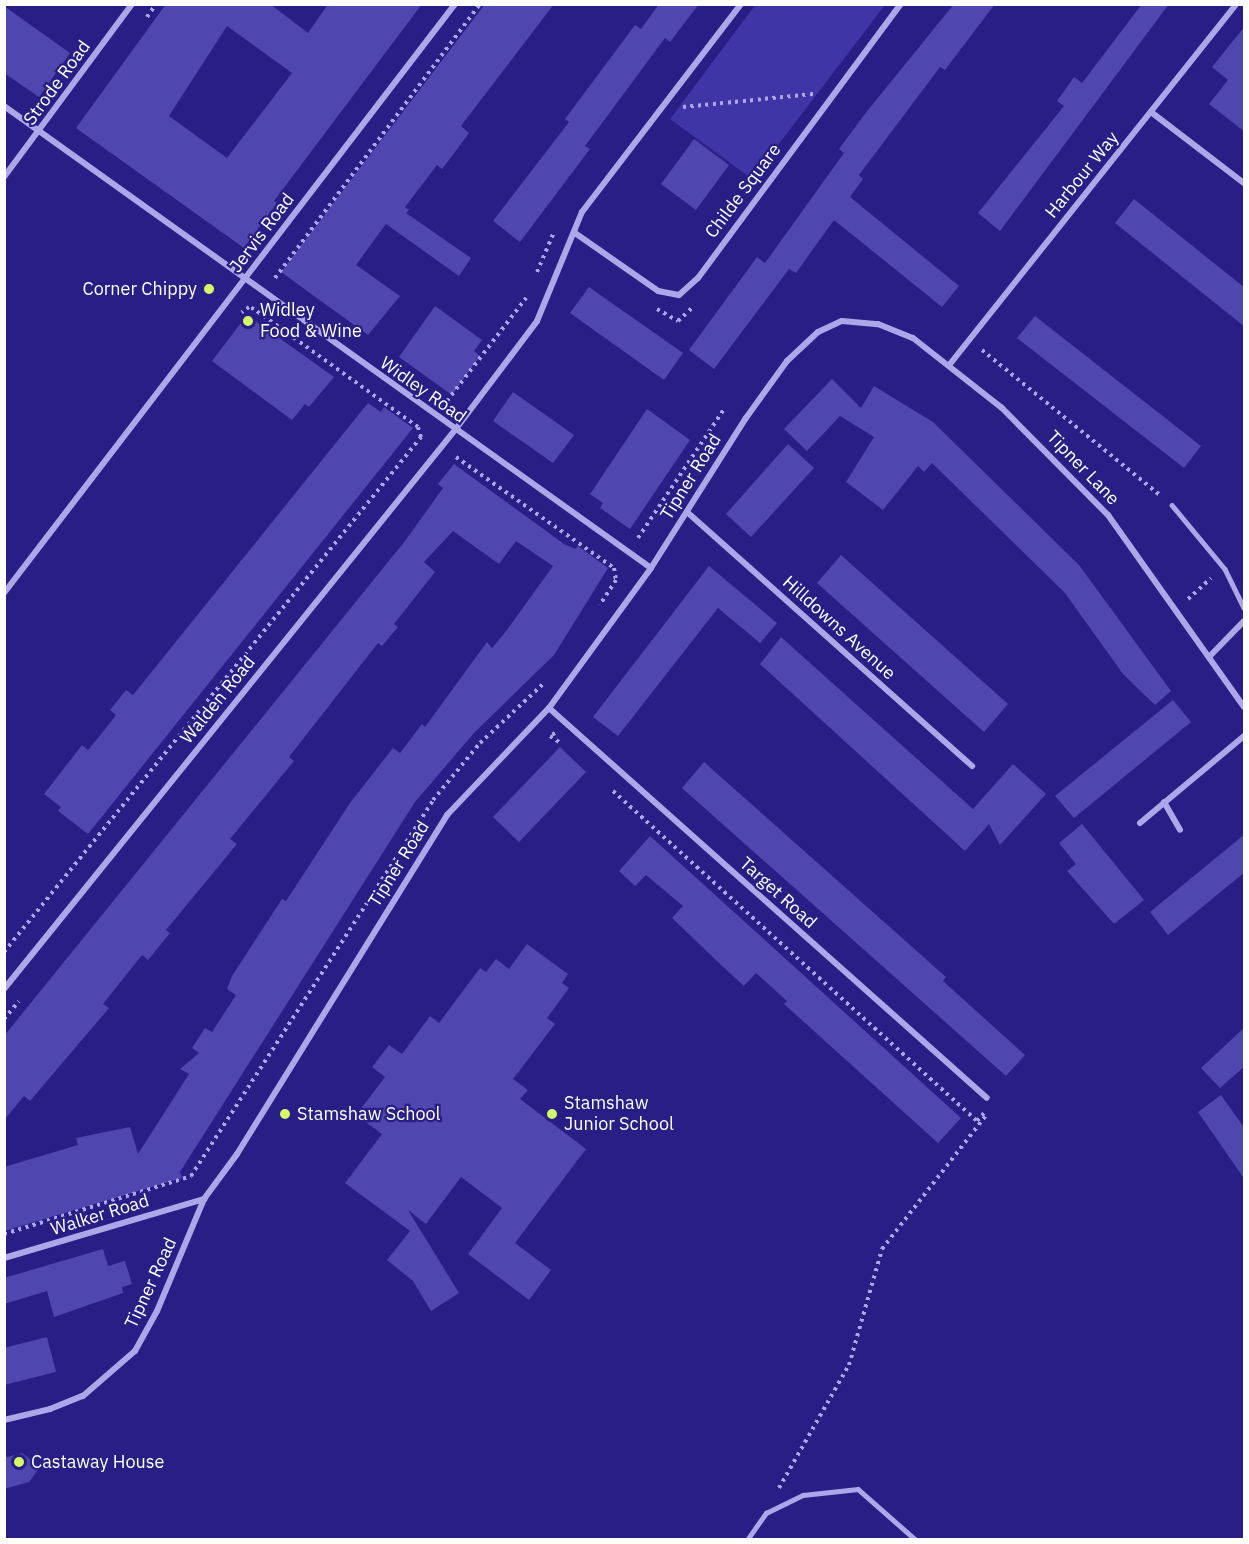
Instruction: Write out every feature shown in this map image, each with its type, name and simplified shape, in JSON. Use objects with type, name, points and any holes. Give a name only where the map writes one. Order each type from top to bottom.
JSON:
[{"type":"street","name":"Strode Road","points":[[4,177],[40,132],[132,4]]},
{"type":"street","name":"Jervis Road","points":[[4,593],[455,4]]},
{"type":"street","points":[[455,430],[537,321],[582,212],[741,4]]},
{"type":"street","name":"Childe Square","points":[[575,233],[658,291],[679,294],[698,278],[902,4]]},
{"type":"street","name":"Harbour Way","points":[[950,364],[1236,4]]},
{"type":"street","name":"Widley Road","points":[[4,106],[244,281],[651,568]]},
{"type":"street","points":[[1151,112],[1245,183]]},
{"type":"street","name":"Tipner Lane","points":[[842,321],[878,324],[913,338],[950,364],[1002,408],[1108,515],[1245,706]]},
{"type":"street","name":"Tipner Road","points":[[4,1420],[50,1409],[83,1396],[135,1351],[157,1311],[204,1199],[237,1154],[447,815],[549,708],[651,568],[787,361],[818,332],[842,321]]},
{"type":"street","name":"Walden Road","points":[[4,989],[455,430]]},
{"type":"street","name":"Hilldowns Avenue","points":[[687,512],[972,766]]},
{"type":"street","points":[[1209,657],[1245,621]]},
{"type":"street","name":"Target Road","points":[[549,708],[990,1101]]},
{"type":"street","points":[[1140,823],[1245,736]]},
{"type":"street","points":[[1164,802],[1180,830]]},
{"type":"street","name":"Walker Road","points":[[4,1258],[204,1199]]},
{"type":"lane","points":[[1172,505],[1225,569],[1245,608]]},
{"type":"lane","points":[[747,1539],[766,1513],[803,1495],[858,1489],[916,1539]]},
{"type":"path","points":[[142,23],[156,4]]},
{"type":"path","points":[[273,276],[480,4]]},
{"type":"path","points":[[661,109],[836,92]]},
{"type":"path","points":[[4,952],[421,437],[418,427],[249,307]]},
{"type":"path","points":[[981,349],[1172,505]]},
{"type":"path","points":[[638,539],[724,409]]},
{"type":"path","points":[[456,457],[604,561],[618,574]]},
{"type":"path","points":[[550,736],[566,748]]},
{"type":"path","points":[[610,788],[977,1121],[990,1101]]},
{"type":"path","points":[[766,1513],[849,1365],[882,1249],[990,1101]]},
{"type":"path","points":[[4,1234],[191,1176]]},
{"type":"shaded area","points":[[756,4],[885,5],[752,179],[670,119]]},
{"type":"building","points":[[166,4],[270,4],[308,33],[328,4],[422,4],[274,201],[277,203],[244,248],[76,128]],"holes":[[[227,26],[292,73],[227,158],[169,116]]]},
{"type":"building","points":[[485,4],[554,4],[461,126],[469,133],[442,169],[437,165],[405,207],[409,210],[406,213],[471,258],[459,276],[386,224],[356,265],[400,296],[368,335],[281,272]]},
{"type":"building","points":[[659,4],[699,4],[670,42],[665,38],[585,146],[590,149],[520,242],[493,221],[569,122],[565,119],[635,25],[641,29]]},
{"type":"building","points":[[954,4],[995,4],[945,70],[940,67],[859,175],[863,179],[850,197],[959,286],[942,307],[834,220],[796,273],[789,269],[714,369],[689,350],[757,257],[765,263],[844,153],[839,149]]},
{"type":"building","points":[[1142,4],[1169,4],[1000,231],[978,213],[1064,106],[1057,101],[1074,77],[1082,83]]},
{"type":"building","points":[[4,6],[70,53],[39,97],[4,73]]},
{"type":"building","points":[[1245,26],[1245,132],[1209,104],[1228,80],[1212,67]]},
{"type":"building","points":[[694,139],[729,165],[696,210],[661,184]]},
{"type":"building","points":[[1134,199],[1245,288],[1245,327],[1115,223]]},
{"type":"building","points":[[589,287],[683,353],[664,380],[570,313]]},
{"type":"building","points":[[435,306],[482,340],[474,351],[480,356],[452,395],[399,357]]},
{"type":"building","points":[[247,315],[334,377],[309,407],[305,404],[292,420],[212,361]]},
{"type":"building","points":[[1035,316],[1201,446],[1184,468],[1017,338]]},
{"type":"building","points":[[832,379],[861,408],[874,386],[933,422],[1079,565],[1171,691],[1155,705],[1123,674],[1065,593],[932,463],[924,472],[918,466],[883,510],[846,482],[874,437],[840,416],[807,451],[784,429]]},
{"type":"building","points":[[513,392],[574,435],[553,463],[493,421]]},
{"type":"building","points":[[368,403],[381,412],[384,407],[413,428],[88,834],[58,811],[61,807],[44,794],[82,745],[88,750],[116,715],[110,710],[126,690],[133,695]]},
{"type":"building","points":[[647,409],[690,440],[630,529],[600,508],[603,503],[590,494]]},
{"type":"building","points":[[788,444],[814,468],[751,537],[726,514]]},
{"type":"building","points":[[454,464],[564,544],[575,549],[578,546],[608,568],[554,655],[474,733],[415,802],[180,1172],[182,1178],[4,1231],[4,1167],[78,1145],[76,1138],[130,1127],[138,1154],[189,1074],[180,1069],[199,1053],[192,1048],[205,1028],[212,1032],[236,995],[227,989],[232,976],[282,899],[286,901],[350,803],[393,748],[400,753],[422,724],[425,727],[487,642],[492,648],[553,566],[516,541],[499,564],[453,531],[424,562],[435,572],[394,624],[398,627],[382,646],[378,643],[289,757],[294,761],[230,839],[237,844],[166,930],[170,933],[148,960],[142,955],[103,1004],[109,1008],[30,1101],[24,1096],[4,1120],[4,1036],[405,541],[443,488],[438,484]]},
{"type":"building","points":[[841,555],[1008,704],[984,732],[817,583]]},
{"type":"building","points":[[709,566],[777,623],[760,643],[718,608],[618,736],[593,717]]},
{"type":"building","points":[[781,637],[973,809],[1013,764],[1046,794],[1000,845],[989,824],[965,851],[760,664]]},
{"type":"building","points":[[1173,700],[1191,722],[1074,818],[1055,796]]},
{"type":"building","points":[[560,747],[586,772],[519,842],[493,817]]},
{"type":"building","points":[[704,762],[946,977],[943,981],[1025,1055],[1006,1076],[682,788]]},
{"type":"building","points":[[1082,824],[1144,900],[1114,924],[1067,871],[1076,864],[1059,843]]},
{"type":"building","points":[[1245,834],[1245,872],[1168,935],[1150,912]]},
{"type":"building","points":[[650,836],[961,1118],[938,1143],[784,1004],[787,1001],[756,973],[744,986],[720,964],[672,918],[683,906],[646,875],[635,886],[619,871]]},
{"type":"building","points":[[527,944],[568,974],[562,983],[569,988],[547,1018],[555,1024],[513,1079],[528,1090],[520,1099],[586,1149],[515,1243],[551,1270],[529,1300],[468,1254],[502,1208],[461,1177],[426,1224],[408,1210],[459,1293],[431,1311],[413,1281],[387,1260],[410,1231],[345,1183],[382,1134],[356,1115],[385,1077],[372,1067],[389,1045],[402,1054],[430,1016],[439,1023],[480,968],[486,972],[496,959],[509,969]]},
{"type":"building","points":[[1245,1027],[1245,1066],[1220,1088],[1201,1068]]},
{"type":"building","points":[[1221,1095],[1245,1129],[1245,1180],[1198,1112]]},
{"type":"building","points":[[103,1249],[108,1266],[125,1261],[132,1284],[122,1287],[123,1293],[54,1317],[47,1291],[4,1304],[4,1278]]},
{"type":"building","points":[[47,1337],[56,1372],[4,1385],[4,1348]]},
{"type":"building","name":"Castaway House","points":[[22,1453],[40,1467],[29,1482],[4,1489],[4,1458]]},
{"type":"place","name":"Corner Chippy","points":[[209,289]]},
{"type":"place","name":"Widley Food & Wine","points":[[248,321]]},
{"type":"place","name":"Stamshaw School","points":[[285,1114]]},
{"type":"place","name":"Stamshaw Junior School","points":[[552,1114]]},
{"type":"place","name":"Castaway House","points":[[19,1462]]}]
